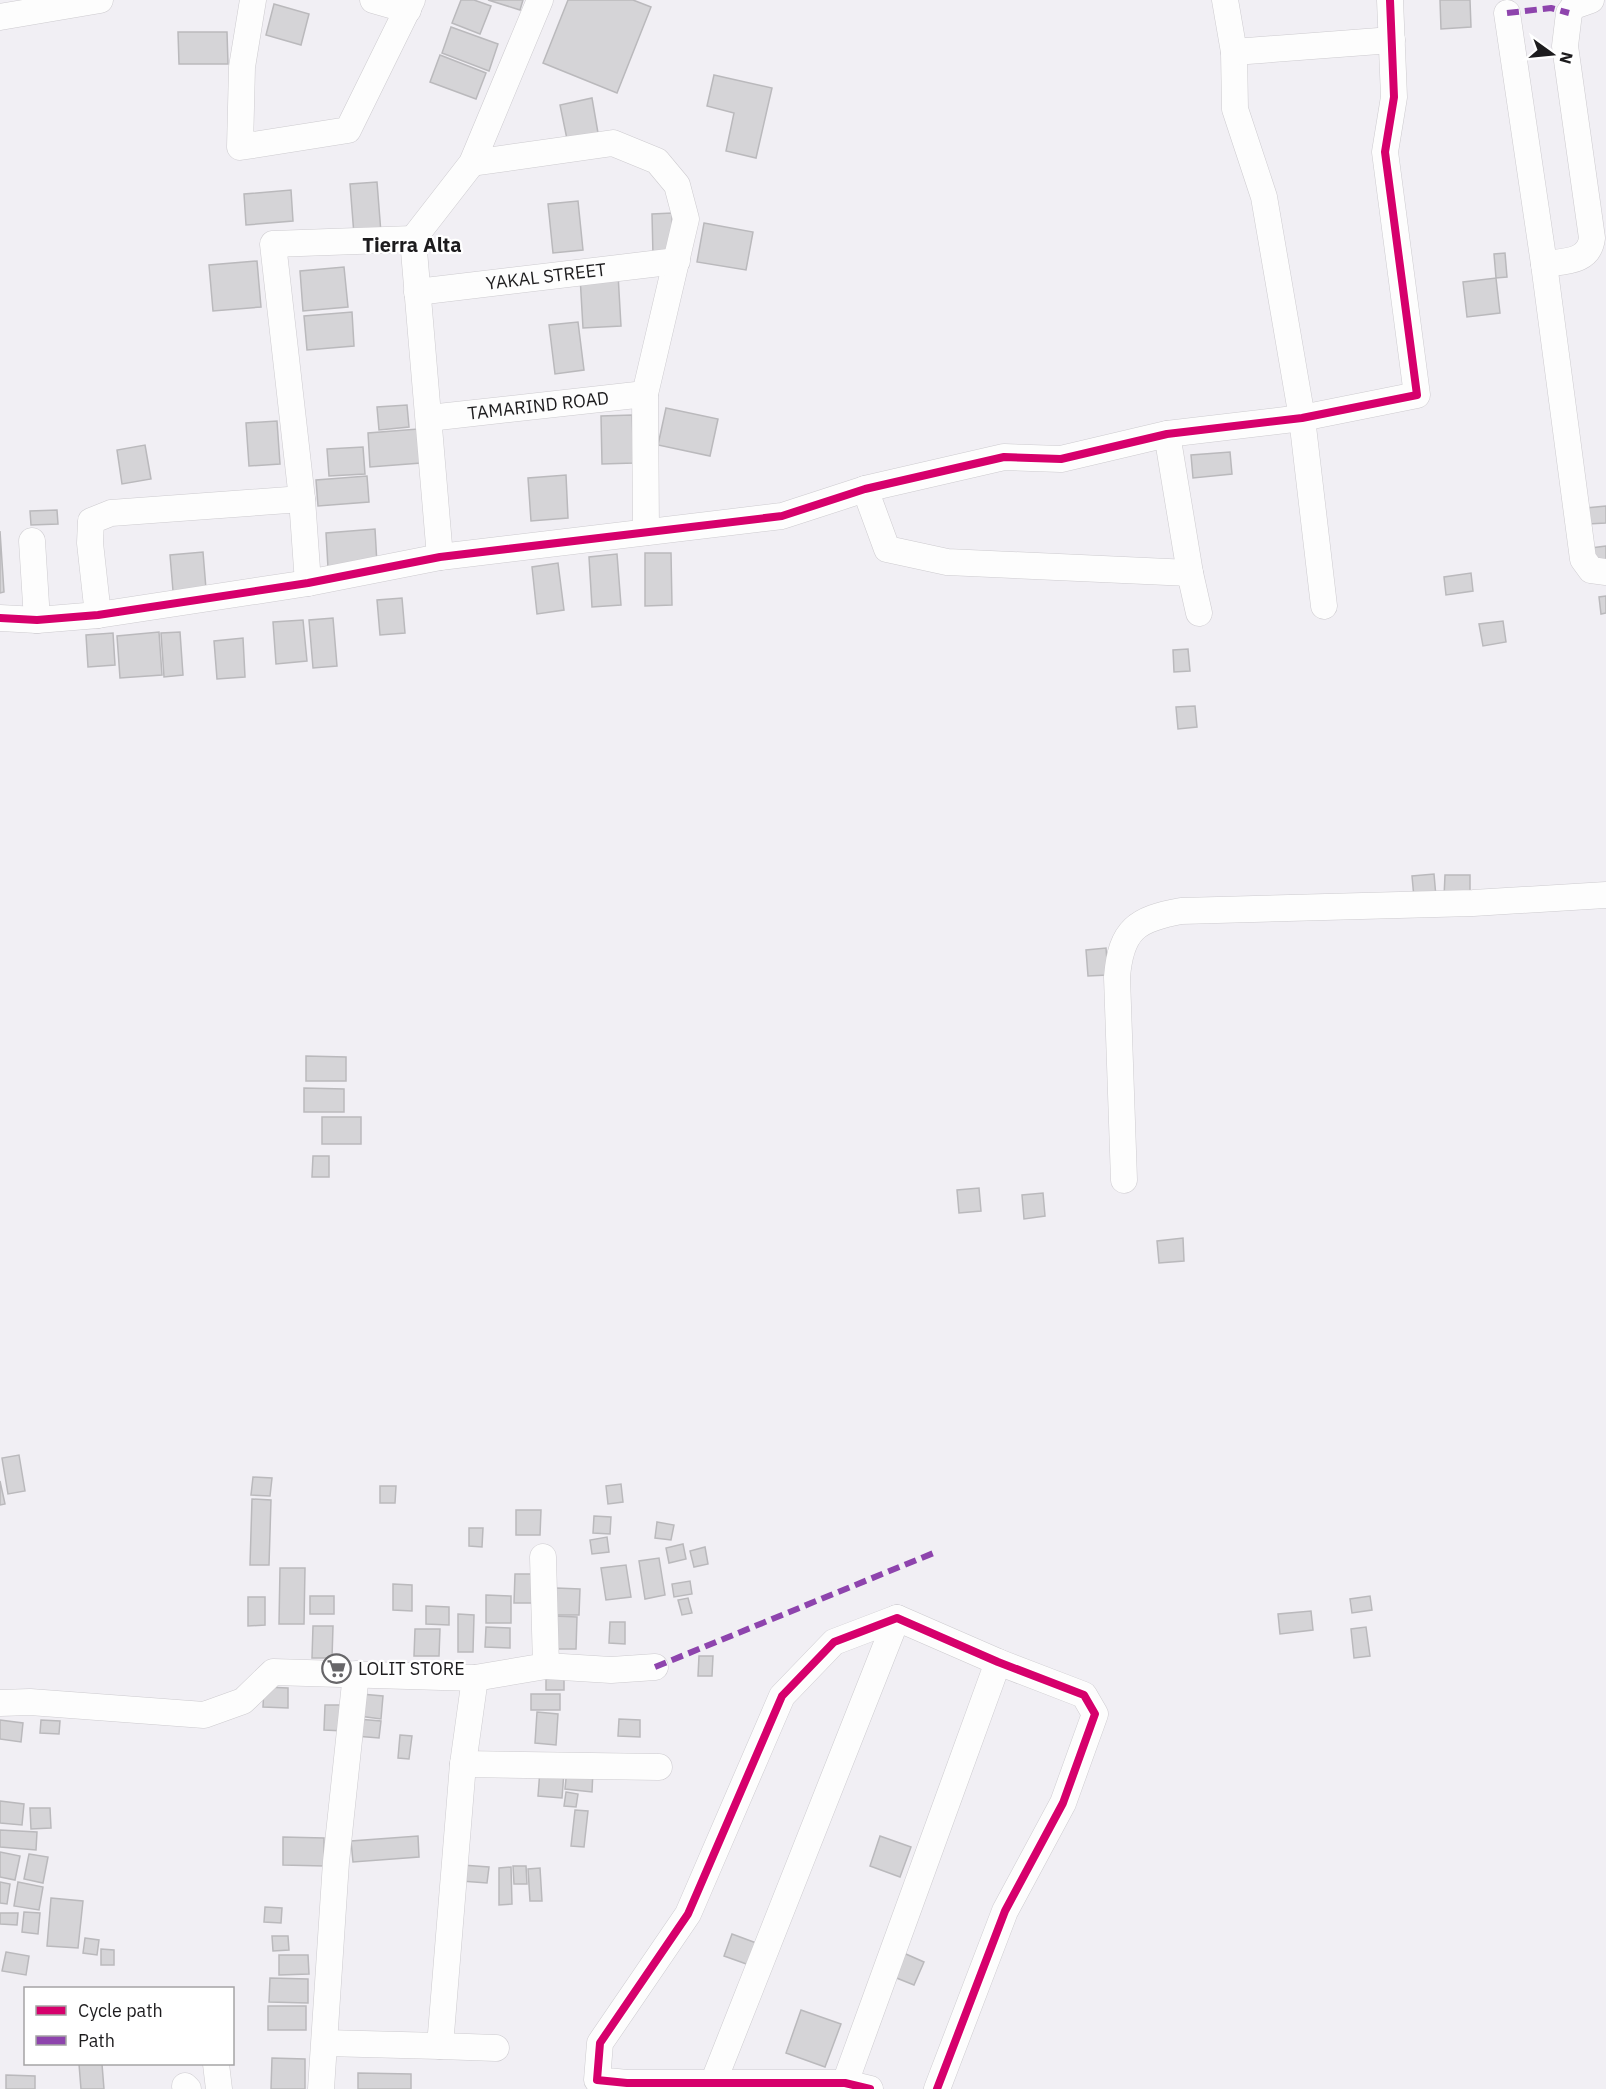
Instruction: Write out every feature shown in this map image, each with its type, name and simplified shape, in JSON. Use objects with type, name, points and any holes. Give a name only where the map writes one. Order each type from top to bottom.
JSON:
[{"type":"street","points":[[0,17],[100,0]]},
{"type":"street","points":[[253,0],[242,68],[240,147],[348,130],[410,5],[373,0]]},
{"type":"street","points":[[441,557],[413,239],[472,163],[540,0]]},
{"type":"street","points":[[1225,0],[1234,52],[1235,109],[1263,197],[1302,418],[1324,606]]},
{"type":"street","points":[[0,618],[37,620],[98,615],[308,583],[441,557],[782,516],[865,489],[1004,457],[1061,459],[1167,434],[1302,418],[1417,395],[1385,152],[1394,97],[1390,0]]},
{"type":"street","points":[[1544,264],[1582,257],[1591,246],[1592,238],[1565,46],[1569,13],[1574,6],[1592,0]]},
{"type":"street","points":[[1506,13],[1544,264],[1583,559],[1591,570],[1606,572]]},
{"type":"street","points":[[1234,52],[1392,40]]},
{"type":"street","points":[[472,163],[613,143],[657,161],[677,185],[686,219],[645,394],[646,532]]},
{"type":"street","points":[[308,583],[302,499],[273,244],[413,239]]},
{"type":"street","name":"YAKAL STREET","points":[[417,292],[677,261]]},
{"type":"street","name":"TAMARIND ROAD","points":[[429,418],[645,394]]},
{"type":"street","points":[[1167,434],[1190,573],[1199,613]]},
{"type":"street","points":[[865,489],[887,549],[947,562],[1190,573]]},
{"type":"street","points":[[98,615],[90,543],[91,521],[111,513],[302,499]]},
{"type":"street","points":[[32,541],[37,620]]},
{"type":"street","points":[[1124,1180],[1118,960],[1124,945],[1142,921],[1181,911],[1473,903],[1606,895]]},
{"type":"street","points":[[543,1557],[546,1666]]},
{"type":"street","points":[[713,2083],[897,1618]]},
{"type":"street","points":[[870,2089],[845,2083],[627,2083],[597,2080],[600,2043],[688,1914],[782,1696],[834,1642],[897,1618],[998,1662],[1084,1695],[1095,1714],[1063,1803],[1005,1911],[937,2089]]},
{"type":"street","points":[[845,2083],[998,1662]]},
{"type":"street","points":[[0,1703],[30,1702],[204,1715],[243,1701],[273,1672],[475,1678],[546,1666],[611,1670],[655,1667]]},
{"type":"street","points":[[321,2089],[336,1862],[356,1674]]},
{"type":"street","points":[[440,2046],[463,1764],[475,1678]]},
{"type":"street","points":[[463,1764],[659,1767]]},
{"type":"street","points":[[325,2043],[496,2048]]},
{"type":"street","points":[[216,2065],[219,2089]]},
{"type":"building","points":[[461,0],[474,0],[491,6],[480,34],[452,23]]},
{"type":"building","points":[[488,0],[523,0],[520,10]]},
{"type":"building","points":[[568,0],[633,0],[651,7],[617,93],[543,63]]},
{"type":"building","points":[[1440,0],[1470,0],[1471,27],[1441,29]]},
{"type":"building","points":[[274,4],[309,14],[301,45],[266,35]]},
{"type":"building","points":[[451,27],[498,44],[489,71],[442,53]]},
{"type":"building","points":[[178,32],[227,32],[228,64],[179,64]]},
{"type":"building","points":[[440,55],[486,73],[476,99],[430,82]]},
{"type":"building","points":[[714,75],[772,88],[756,158],[726,151],[734,113],[707,106]]},
{"type":"building","points":[[592,98],[598,133],[567,139],[560,105]]},
{"type":"building","points":[[377,182],[381,233],[354,235],[350,184]]},
{"type":"building","points":[[291,190],[293,221],[246,225],[244,194]]},
{"type":"building","points":[[578,201],[583,250],[553,253],[548,204]]},
{"type":"building","points":[[672,213],[673,255],[653,256],[652,214]]},
{"type":"building","points":[[704,223],[753,232],[746,270],[697,262]]},
{"type":"building","points":[[1505,253],[1507,277],[1496,278],[1494,254]]},
{"type":"building","points":[[257,261],[261,307],[213,311],[209,265]]},
{"type":"building","points":[[344,267],[348,307],[303,311],[300,271]]},
{"type":"building","points":[[618,274],[621,326],[583,328],[580,276]]},
{"type":"building","points":[[1496,278],[1500,313],[1467,317],[1463,282]]},
{"type":"building","points":[[352,312],[354,346],[307,350],[304,316]]},
{"type":"building","points":[[578,322],[584,370],[555,374],[549,325]]},
{"type":"building","points":[[407,405],[409,427],[379,430],[377,407]]},
{"type":"building","points":[[666,408],[718,419],[710,456],[658,445]]},
{"type":"building","points":[[632,415],[634,463],[602,464],[601,416]]},
{"type":"building","points":[[277,421],[280,464],[249,466],[246,423]]},
{"type":"building","points":[[418,429],[421,463],[370,467],[368,433]]},
{"type":"building","points":[[145,445],[151,479],[122,484],[117,450]]},
{"type":"building","points":[[363,447],[365,474],[329,476],[327,449]]},
{"type":"building","points":[[1230,452],[1232,474],[1193,478],[1191,455]]},
{"type":"building","points":[[566,475],[568,518],[531,521],[528,478]]},
{"type":"building","points":[[367,476],[369,502],[318,506],[316,480]]},
{"type":"building","points":[[1606,506],[1606,523],[1588,524],[1586,508]]},
{"type":"building","points":[[57,510],[58,524],[31,525],[30,511]]},
{"type":"building","points":[[375,529],[377,564],[328,568],[326,533]]},
{"type":"building","points":[[0,531],[4,592],[0,593]]},
{"type":"building","points":[[1606,546],[1606,565],[1593,566],[1591,548]]},
{"type":"building","points":[[203,552],[206,589],[173,591],[170,555]]},
{"type":"building","points":[[645,553],[671,553],[672,605],[645,606]]},
{"type":"building","points":[[617,554],[621,605],[592,607],[589,557]]},
{"type":"building","points":[[558,563],[564,610],[537,614],[532,567]]},
{"type":"building","points":[[1471,573],[1473,591],[1446,595],[1444,577]]},
{"type":"building","points":[[1606,596],[1606,613],[1601,614],[1599,597]]},
{"type":"building","points":[[402,598],[405,633],[380,635],[377,600]]},
{"type":"building","points":[[333,618],[337,666],[313,668],[309,620]]},
{"type":"building","points":[[303,620],[307,661],[276,664],[273,622]]},
{"type":"building","points":[[1503,621],[1506,642],[1483,646],[1479,624]]},
{"type":"building","points":[[159,632],[162,675],[120,678],[117,636]]},
{"type":"building","points":[[180,632],[183,675],[164,677],[161,633]]},
{"type":"building","points":[[113,633],[115,665],[88,667],[86,635]]},
{"type":"building","points":[[243,638],[245,677],[217,679],[214,641]]},
{"type":"building","points":[[1188,649],[1190,671],[1174,672],[1173,650]]},
{"type":"building","points":[[1195,706],[1197,727],[1178,729],[1176,707]]},
{"type":"building","points":[[1434,874],[1436,897],[1414,898],[1412,876]]},
{"type":"building","points":[[1445,875],[1470,875],[1470,898],[1444,897]]},
{"type":"building","points":[[1106,948],[1108,975],[1088,976],[1086,950]]},
{"type":"building","points":[[306,1056],[346,1057],[346,1081],[306,1081]]},
{"type":"building","points":[[304,1088],[344,1089],[344,1112],[304,1112]]},
{"type":"building","points":[[322,1117],[361,1117],[361,1144],[322,1144]]},
{"type":"building","points":[[313,1156],[329,1156],[329,1177],[312,1177]]},
{"type":"building","points":[[979,1188],[981,1211],[959,1213],[957,1190]]},
{"type":"building","points":[[1043,1193],[1045,1216],[1024,1219],[1022,1195]]},
{"type":"building","points":[[1183,1238],[1184,1261],[1159,1263],[1157,1241]]},
{"type":"building","points":[[19,1455],[25,1491],[8,1494],[2,1458]]},
{"type":"building","points":[[253,1477],[272,1478],[270,1496],[251,1495]]},
{"type":"building","points":[[0,1481],[5,1504],[0,1505]]},
{"type":"building","points":[[621,1484],[623,1502],[608,1504],[606,1486]]},
{"type":"building","points":[[380,1486],[396,1486],[395,1503],[380,1503]]},
{"type":"building","points":[[252,1499],[271,1500],[269,1565],[250,1565]]},
{"type":"building","points":[[516,1510],[541,1510],[540,1535],[516,1535]]},
{"type":"building","points":[[594,1516],[611,1517],[610,1534],[593,1533]]},
{"type":"building","points":[[657,1522],[674,1525],[671,1540],[655,1538]]},
{"type":"building","points":[[469,1528],[483,1528],[482,1547],[469,1546]]},
{"type":"building","points":[[607,1537],[609,1552],[592,1554],[590,1540]]},
{"type":"building","points":[[683,1544],[686,1559],[669,1563],[666,1548]]},
{"type":"building","points":[[705,1547],[708,1564],[694,1567],[690,1551]]},
{"type":"building","points":[[659,1558],[665,1595],[645,1599],[639,1561]]},
{"type":"building","points":[[626,1565],[631,1597],[606,1600],[601,1568]]},
{"type":"building","points":[[280,1568],[305,1568],[304,1624],[279,1624]]},
{"type":"building","points":[[515,1574],[537,1574],[536,1603],[514,1603]]},
{"type":"building","points":[[690,1581],[692,1594],[674,1597],[672,1584]]},
{"type":"building","points":[[393,1584],[412,1585],[412,1611],[393,1610]]},
{"type":"building","points":[[556,1588],[580,1589],[579,1615],[555,1615]]},
{"type":"building","points":[[486,1595],[511,1596],[511,1623],[486,1623]]},
{"type":"building","points":[[310,1596],[334,1596],[334,1614],[310,1614]]},
{"type":"building","points":[[1370,1596],[1372,1610],[1352,1613],[1350,1599]]},
{"type":"building","points":[[248,1597],[265,1597],[265,1625],[248,1626]]},
{"type":"building","points":[[688,1598],[692,1613],[682,1615],[678,1600]]},
{"type":"building","points":[[426,1606],[449,1607],[449,1625],[426,1624]]},
{"type":"building","points":[[1311,1611],[1313,1630],[1280,1634],[1278,1614]]},
{"type":"building","points":[[458,1614],[474,1615],[473,1652],[458,1652]]},
{"type":"building","points":[[553,1616],[577,1617],[576,1649],[552,1649]]},
{"type":"building","points":[[610,1622],[625,1622],[625,1644],[609,1643]]},
{"type":"building","points":[[313,1626],[333,1626],[332,1658],[312,1658]]},
{"type":"building","points":[[486,1627],[510,1628],[510,1648],[485,1647]]},
{"type":"building","points":[[1366,1627],[1370,1656],[1354,1658],[1351,1629]]},
{"type":"building","points":[[415,1629],[440,1629],[439,1656],[414,1656]]},
{"type":"building","points":[[699,1656],[713,1656],[712,1676],[698,1676]]},
{"type":"building","points":[[546,1670],[564,1670],[564,1690],[546,1690]]},
{"type":"building","points":[[264,1687],[288,1688],[288,1708],[263,1707]]},
{"type":"building","points":[[361,1694],[383,1696],[381,1719],[359,1716]]},
{"type":"building","points":[[531,1694],[560,1694],[560,1710],[531,1710]]},
{"type":"building","points":[[325,1705],[345,1705],[344,1731],[324,1730]]},
{"type":"building","points":[[537,1712],[558,1714],[556,1745],[535,1743]]},
{"type":"building","points":[[357,1719],[381,1721],[379,1738],[355,1736]]},
{"type":"building","points":[[619,1719],[640,1720],[640,1737],[618,1736]]},
{"type":"building","points":[[0,1720],[23,1723],[21,1742],[0,1739]]},
{"type":"building","points":[[41,1720],[60,1721],[59,1734],[40,1733]]},
{"type":"building","points":[[400,1735],[412,1736],[409,1759],[398,1758]]},
{"type":"building","points":[[567,1768],[593,1770],[592,1792],[565,1789]]},
{"type":"building","points":[[540,1770],[564,1772],[562,1798],[538,1796]]},
{"type":"building","points":[[566,1792],[578,1794],[576,1807],[564,1806]]},
{"type":"building","points":[[0,1801],[24,1804],[22,1825],[0,1823]]},
{"type":"building","points":[[30,1808],[50,1808],[51,1828],[31,1829]]},
{"type":"building","points":[[575,1810],[588,1811],[584,1847],[571,1846]]},
{"type":"building","points":[[0,1830],[37,1832],[36,1850],[0,1847]]},
{"type":"building","points":[[418,1836],[419,1857],[353,1862],[351,1841]]},
{"type":"building","points":[[880,1836],[911,1847],[900,1877],[870,1866]]},
{"type":"building","points":[[283,1837],[324,1838],[324,1866],[283,1865]]},
{"type":"building","points":[[0,1852],[20,1856],[15,1880],[0,1877]]},
{"type":"building","points":[[29,1854],[48,1857],[43,1883],[24,1879]]},
{"type":"building","points":[[462,1865],[489,1867],[487,1883],[461,1881]]},
{"type":"building","points":[[513,1866],[526,1866],[527,1884],[514,1884]]},
{"type":"building","points":[[511,1867],[512,1904],[499,1905],[499,1868]]},
{"type":"building","points":[[540,1868],[542,1901],[530,1901],[528,1869]]},
{"type":"building","points":[[0,1882],[10,1884],[7,1904],[0,1903]]},
{"type":"building","points":[[18,1882],[43,1887],[39,1910],[14,1906]]},
{"type":"building","points":[[51,1898],[83,1901],[78,1948],[47,1946]]},
{"type":"building","points":[[265,1907],[282,1908],[281,1923],[264,1922]]},
{"type":"building","points":[[24,1912],[40,1913],[38,1934],[22,1932]]},
{"type":"building","points":[[0,1913],[18,1913],[17,1925],[0,1924]]},
{"type":"building","points":[[732,1934],[759,1944],[752,1966],[724,1956]]},
{"type":"building","points":[[272,1936],[288,1936],[289,1950],[273,1951]]},
{"type":"building","points":[[85,1938],[99,1940],[97,1955],[83,1953]]},
{"type":"building","points":[[101,1949],[114,1950],[114,1965],[101,1965]]},
{"type":"building","points":[[899,1951],[924,1962],[914,1985],[889,1975]]},
{"type":"building","points":[[6,1952],[29,1956],[26,1975],[2,1971]]},
{"type":"building","points":[[279,1955],[308,1955],[309,1974],[279,1975]]},
{"type":"building","points":[[270,1978],[308,1979],[308,2003],[269,2002]]},
{"type":"building","points":[[268,2006],[306,2006],[306,2030],[268,2030]]},
{"type":"building","points":[[801,2010],[841,2024],[825,2067],[786,2053]]},
{"type":"building","points":[[272,2058],[305,2059],[305,2089],[271,2089]]},
{"type":"building","points":[[79,2065],[102,2065],[104,2089],[81,2089]]},
{"type":"building","points":[[358,2073],[411,2074],[411,2089],[358,2089]]},
{"type":"building","points":[[6,2075],[35,2076],[35,2089],[6,2089]]},
{"type":"marked path","points":[[1507,13],[1551,8],[1569,13]]},
{"type":"marked path","points":[[655,1667],[936,1552]]},
{"type":"cycle path","points":[[0,618],[37,620],[98,615],[308,583],[440,557],[782,516],[865,489],[1004,457],[1061,459],[1167,434],[1302,418],[1417,395],[1385,152],[1394,97],[1390,0]]},
{"type":"cycle path","points":[[870,2089],[845,2083],[627,2083],[597,2080],[600,2043],[688,1914],[782,1696],[834,1642],[897,1618],[998,1662],[1084,1695],[1095,1714],[1063,1803],[1005,1911],[937,2089]]},
{"type":"place","name":"LOLIT STORE","points":[[337,1669]]},
{"type":"district","name":"Tierra Alta","points":[[412,245]]}]
